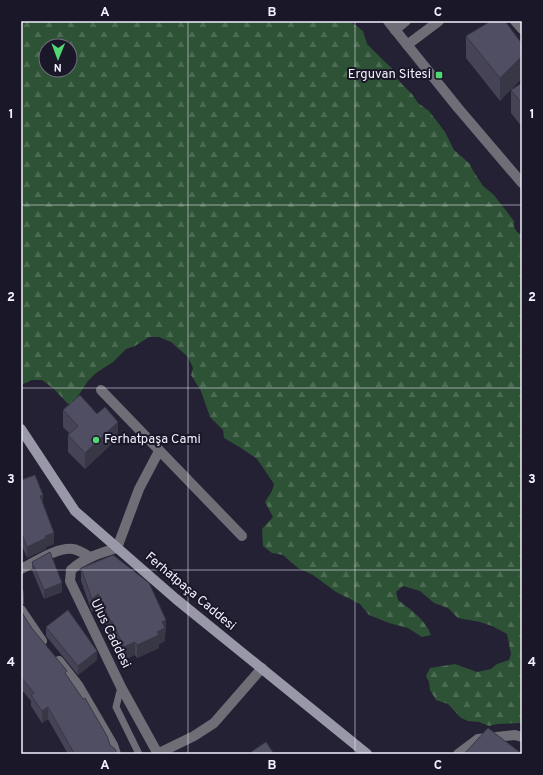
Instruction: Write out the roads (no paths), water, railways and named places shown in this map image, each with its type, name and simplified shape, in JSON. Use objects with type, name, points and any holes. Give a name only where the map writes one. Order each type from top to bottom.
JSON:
[{"type":"main road","name":"Ferhatpaşa Caddesi","points":[[21,429],[75,511],[176,599],[367,754]]},
{"type":"street","points":[[388,21],[458,108],[522,183]]},
{"type":"street","points":[[395,30],[406,21]]},
{"type":"street","points":[[407,45],[439,21]]},
{"type":"street","points":[[515,21],[522,30]]},
{"type":"street","points":[[101,390],[242,536]]},
{"type":"street","points":[[117,548],[139,489],[159,451]]},
{"type":"street","name":"Ulus Caddesi","points":[[117,548],[90,557],[79,563],[71,570],[70,580],[121,687],[157,754]]},
{"type":"street","points":[[21,569],[65,549],[75,549],[90,557]]},
{"type":"street","points":[[21,610],[36,634],[78,685],[113,745],[116,754]]},
{"type":"street","points":[[157,754],[194,736],[214,723],[262,668]]},
{"type":"street","points":[[458,754],[478,739],[515,735],[522,738]]},
{"type":"lane","points":[[121,687],[116,707],[139,754]]},
{"type":"place","name":"Erguvan Sitesi","points":[[439,75]]},
{"type":"place","name":"Ferhatpaşa Cami","points":[[96,440]]}]
